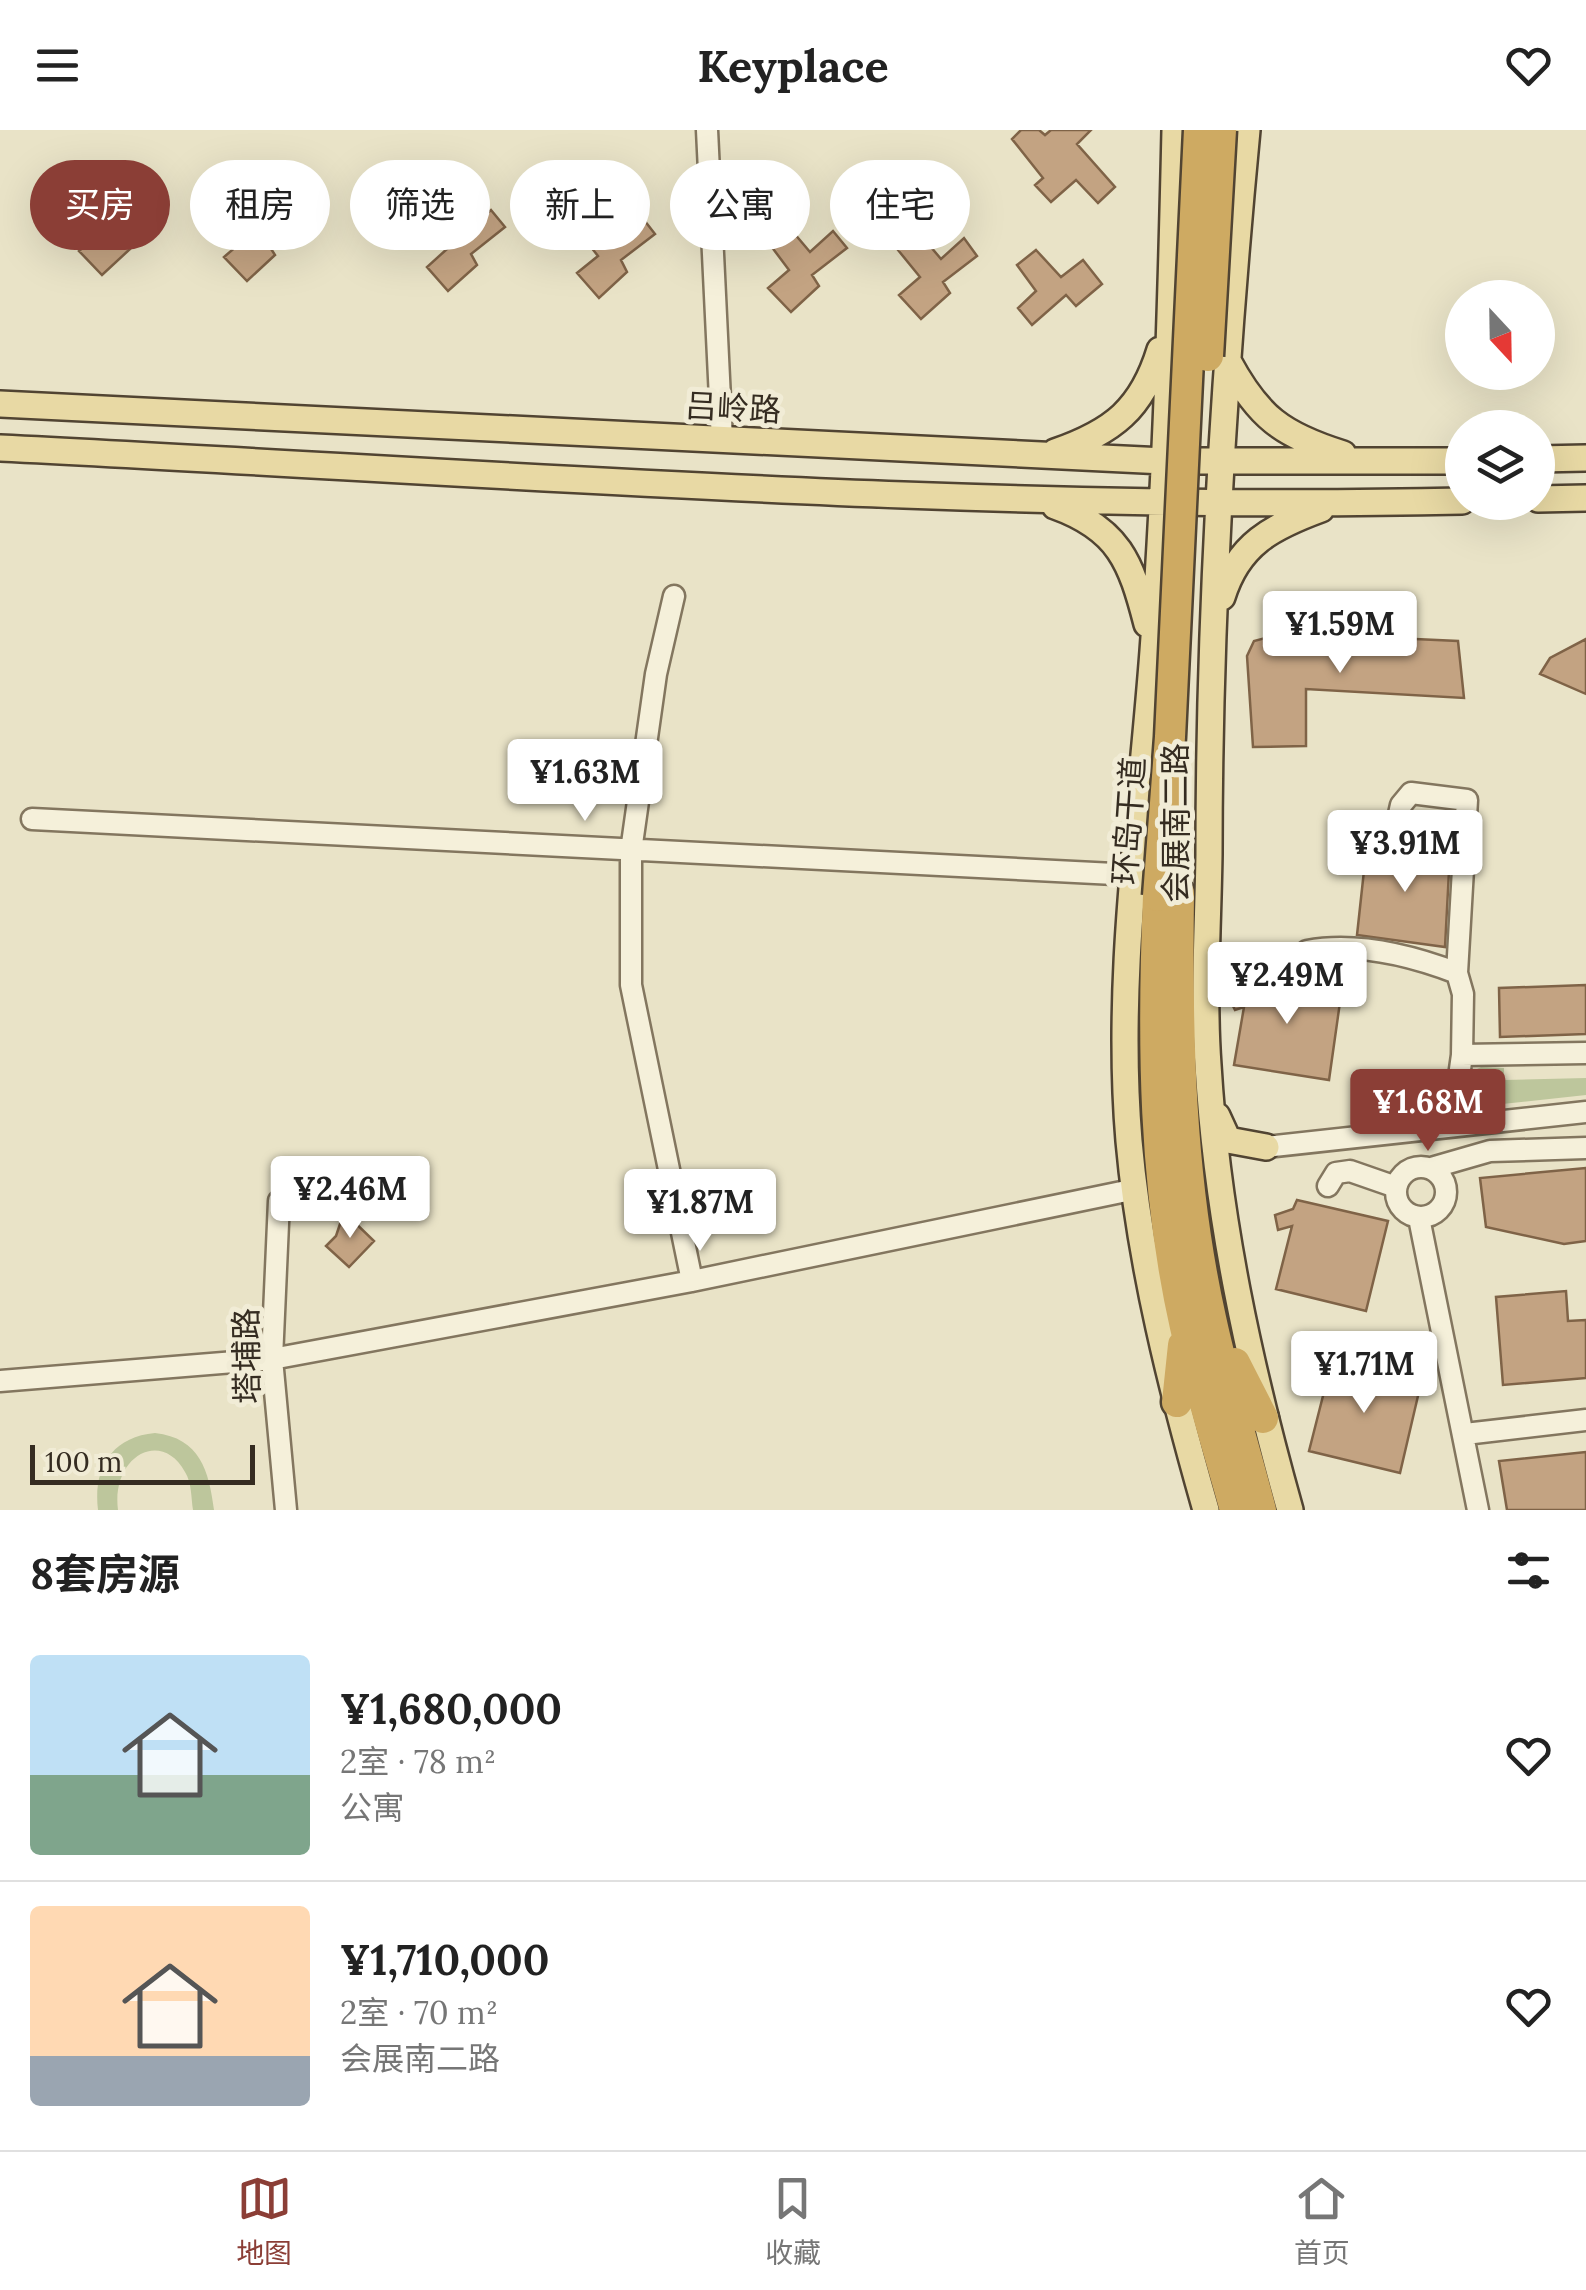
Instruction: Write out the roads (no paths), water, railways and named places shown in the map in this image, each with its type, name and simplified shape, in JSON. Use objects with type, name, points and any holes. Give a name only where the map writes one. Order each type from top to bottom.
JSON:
[{"type":"highway","name":"环岛干道","points":[[1199,130],[1170,737],[1169,894],[1198,1321],[1235,1510]]},
{"type":"highway","name":"环岛干道","points":[[1169,894],[1220,130]]},
{"type":"highway","name":"环岛干道","points":[[1198,1321],[1261,1510]]},
{"type":"highway","points":[[1176,1402],[1198,1321]]},
{"type":"highway","points":[[1198,1321],[1264,1418]]},
{"type":"main road","points":[[1175,130],[1171,311],[1154,648],[1123,1005],[1129,1142],[1136,1189],[1176,1402],[1206,1510]]},
{"type":"main road","name":"会展南二路","points":[[1246,130],[1226,355],[1222,503],[1209,645],[1208,1066],[1244,1340],[1290,1510]]},
{"type":"main road","points":[[1044,456],[1082,442],[1139,400],[1148,387],[1171,311]]},
{"type":"main road","points":[[1226,355],[1246,395],[1269,420],[1307,443],[1372,463]]},
{"type":"main road","name":"吕岭路","points":[[0,404],[1164,461],[1445,461]]},
{"type":"main road","points":[[0,448],[1006,498],[1332,504],[1445,501]]},
{"type":"main road","points":[[1555,459],[1586,458]]},
{"type":"main road","points":[[1006,498],[1055,506],[1100,528],[1119,548],[1134,575],[1154,648]]},
{"type":"main road","points":[[1555,499],[1586,498]]},
{"type":"main road","points":[[1154,648],[1209,645],[1233,567],[1250,546],[1283,524],[1332,504]]},
{"type":"main road","points":[[1214,1111],[1228,1140],[1266,1147]]},
{"type":"main road","points":[[1220,1180],[1228,1164],[1266,1147]]},
{"type":"street","points":[[707,130],[722,440]]},
{"type":"street","points":[[674,596],[656,674],[631,851],[632,985],[692,1282]]},
{"type":"street","points":[[1396,832],[1401,805],[1411,793],[1467,800],[1457,972],[1463,994],[1462,1055],[1452,1126]]},
{"type":"street","points":[[32,819],[1134,875]]},
{"type":"street","points":[[1298,979],[1306,951],[1326,948],[1404,955],[1457,972]]},
{"type":"street","points":[[1462,1055],[1586,1053]]},
{"type":"street","points":[[1266,1147],[1586,1112]]},
{"type":"street","points":[[1478,1510],[1419,1218],[1399,1205],[1396,1186],[1408,1170],[1431,1168],[1490,1151],[1586,1148]]},
{"type":"street","points":[[1419,1218],[1438,1212],[1446,1198],[1442,1177],[1431,1168]]},
{"type":"street","points":[[1328,1186],[1336,1172],[1350,1171],[1396,1186]]},
{"type":"street","points":[[0,1381],[272,1360],[692,1282],[1136,1189]]},
{"type":"street","name":"塔埔路","points":[[278,1200],[272,1360],[286,1510]]},
{"type":"street","points":[[1464,1434],[1586,1420]]}]
